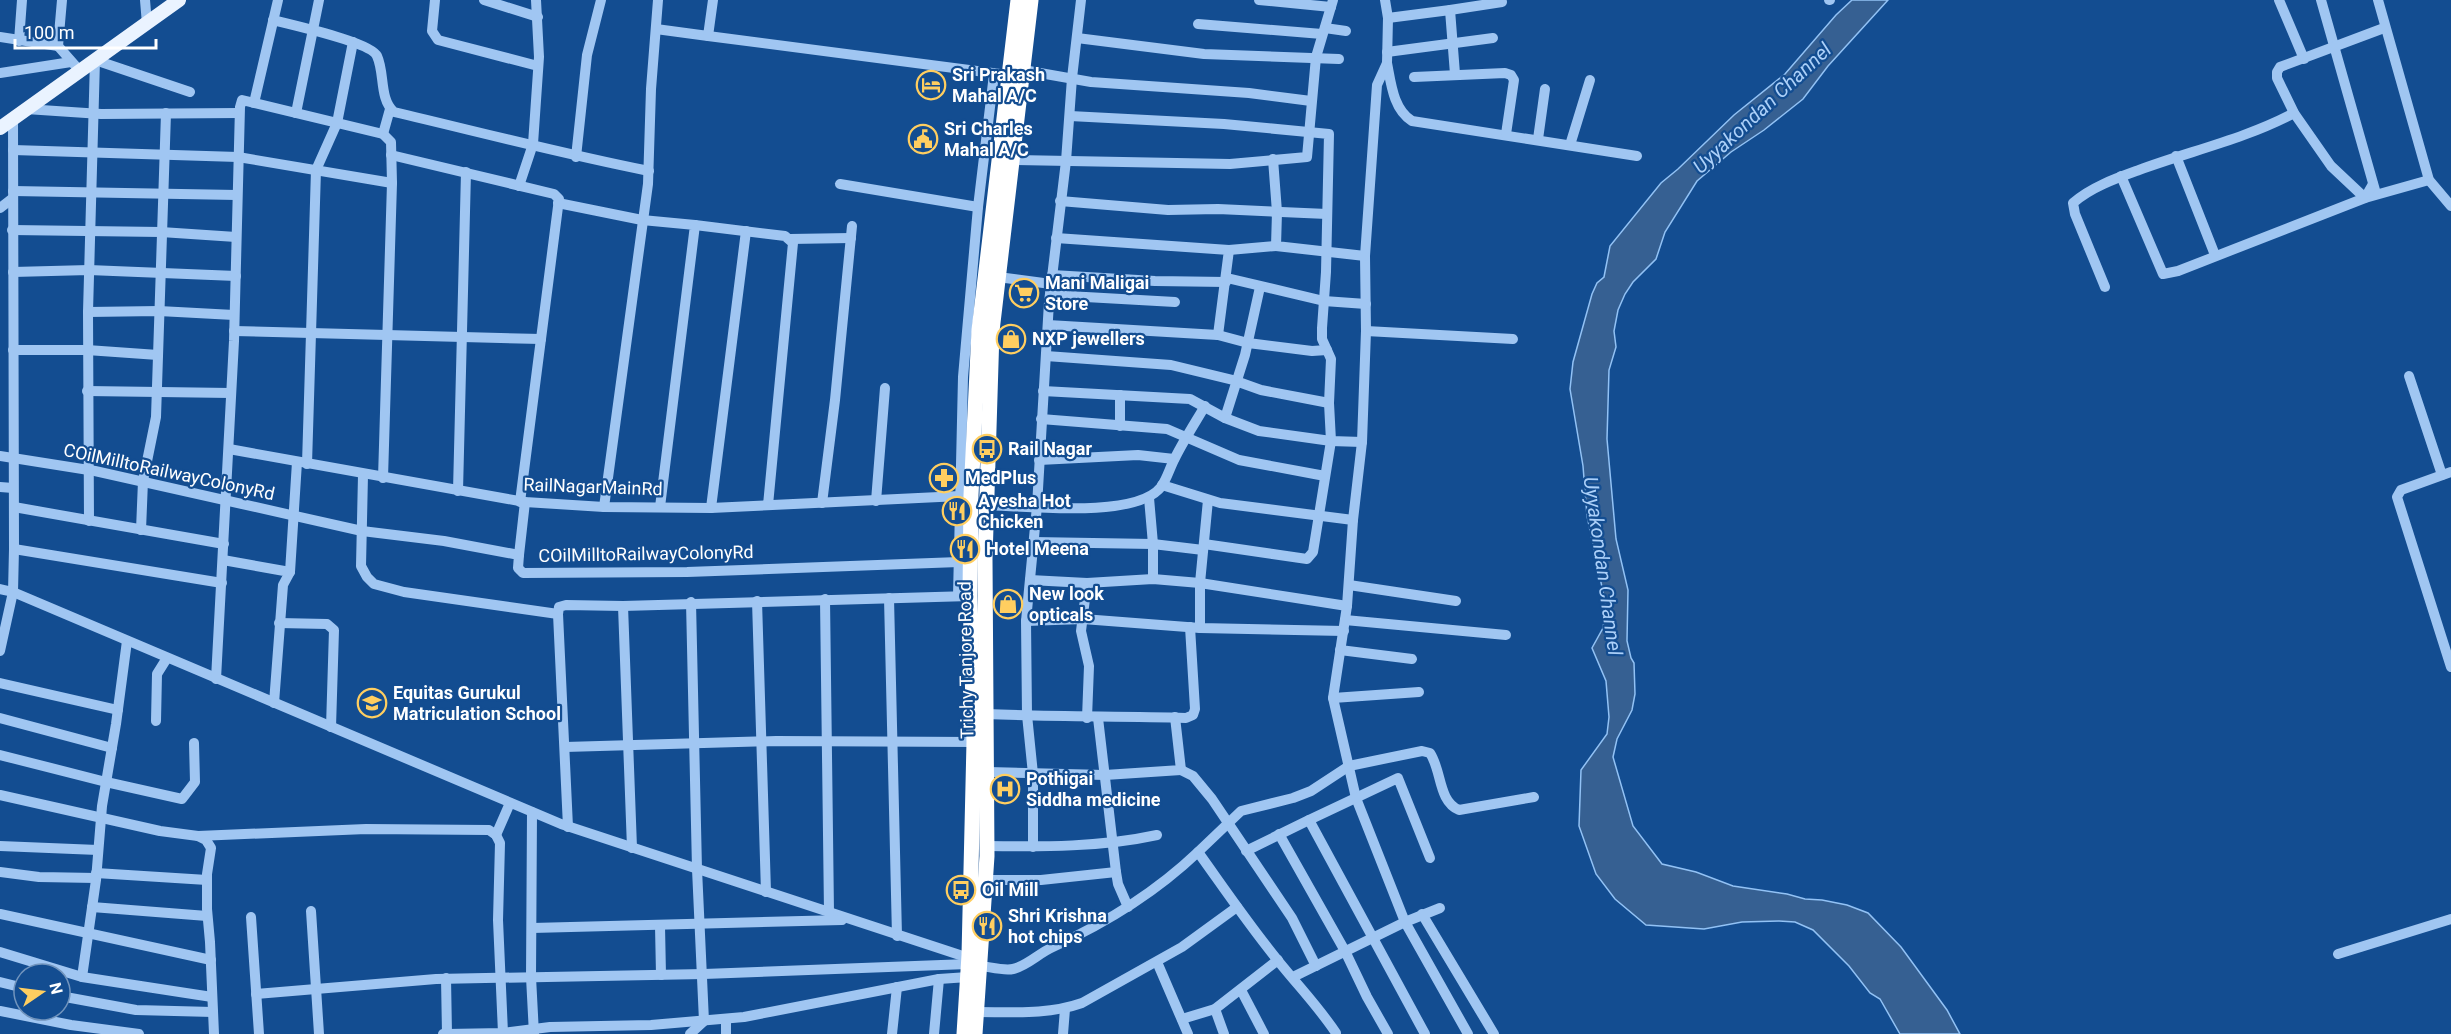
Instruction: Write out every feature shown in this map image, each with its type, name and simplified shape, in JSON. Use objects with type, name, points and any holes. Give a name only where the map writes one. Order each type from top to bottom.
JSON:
[{"type":"highway","name":"Trichy Tanjore Road","points":[[975,1034],[977,1012],[973,966],[974,742],[964,596],[979,330],[1018,0]]},
{"type":"highway","name":"Trichy Tanjore Road","points":[[964,1034],[986,880],[988,772],[986,505],[992,331],[1012,159],[1009,73],[1031,0]]},
{"type":"main road","points":[[0,128],[26,110],[75,66],[95,60],[179,0]]},
{"type":"street","points":[[19,41],[22,0]]},
{"type":"street","points":[[58,46],[62,0]]},
{"type":"street","points":[[145,0],[147,24]]},
{"type":"street","points":[[254,103],[278,0]]},
{"type":"street","points":[[296,113],[319,0]]},
{"type":"street","points":[[435,0],[432,31],[438,40],[538,66]]},
{"type":"street","points":[[483,0],[538,17]]},
{"type":"street","points":[[519,186],[533,144],[538,66],[536,0]]},
{"type":"street","points":[[576,157],[587,55],[601,0]]},
{"type":"street","points":[[604,507],[649,171],[651,89],[658,0]]},
{"type":"street","points":[[708,36],[713,0]]},
{"type":"street","points":[[1033,847],[1033,774],[1027,716],[1026,621],[1037,506],[1038,460],[1051,284],[1066,160],[1081,0]]},
{"type":"street","points":[[1012,159],[1230,164],[1306,157],[1316,57],[1332,4],[1260,0]]},
{"type":"street","points":[[1385,0],[1388,18],[1387,58],[1395,100],[1407,118],[1412,121],[1637,156]]},
{"type":"street","points":[[2278,0],[2304,59]]},
{"type":"street","points":[[2320,0],[2371,192]]},
{"type":"street","points":[[2378,0],[2384,28],[2429,180],[2451,206]]},
{"type":"street","points":[[1388,18],[1502,2]]},
{"type":"street","points":[[1450,10],[1455,74]]},
{"type":"street","points":[[273,20],[353,42],[376,53],[390,109],[383,134]]},
{"type":"street","points":[[1198,24],[1346,31]]},
{"type":"street","points":[[2371,192],[2331,166],[2294,113],[2277,78],[2277,72],[2280,67],[2384,28]]},
{"type":"street","points":[[656,29],[1009,73],[1072,78],[1091,82],[1249,93],[1311,101]]},
{"type":"street","points":[[0,36],[58,46],[75,66]]},
{"type":"street","points":[[1077,38],[1204,54],[1339,59]]},
{"type":"street","points":[[1387,58],[1451,42],[1492,38]]},
{"type":"street","points":[[274,703],[283,585],[290,572],[302,463],[311,333],[316,170],[337,123],[353,42]]},
{"type":"street","points":[[1387,58],[1377,85],[1365,256],[1366,331],[1362,442],[1353,520],[1347,606],[1333,698],[1356,798],[1405,922],[1468,1034]]},
{"type":"street","points":[[89,521],[87,350],[95,60],[190,92]]},
{"type":"street","points":[[0,73],[75,66]]},
{"type":"street","points":[[568,827],[559,608],[566,605],[623,606],[691,602],[964,596],[959,562],[963,377],[978,207],[1009,73]]},
{"type":"street","points":[[1414,77],[1455,74],[1511,75],[1514,81],[1506,134]]},
{"type":"street","points":[[1570,144],[1590,80]]},
{"type":"street","points":[[1538,139],[1545,90]]},
{"type":"street","points":[[216,679],[229,449],[236,276],[239,113],[242,100],[383,134],[391,142],[392,183],[383,478]]},
{"type":"street","points":[[390,109],[394,112],[533,144],[576,157],[649,171]]},
{"type":"street","points":[[26,110],[93,113],[239,113]]},
{"type":"street","points":[[141,530],[143,482],[156,417],[165,113]]},
{"type":"street","points":[[2105,287],[2075,214],[2073,203],[2081,196],[2121,176],[2268,126],[2294,113]]},
{"type":"street","points":[[1033,542],[1204,547],[1307,559],[1313,552],[1331,441],[1329,403],[1332,371],[1330,354],[1322,339],[1329,134],[1224,124],[1070,116]]},
{"type":"street","points":[[0,651],[13,592],[14,118]]},
{"type":"street","points":[[13,150],[238,157],[392,183]]},
{"type":"street","points":[[391,154],[554,194],[559,199],[522,502],[519,555]]},
{"type":"street","points":[[2176,156],[2215,255]]},
{"type":"street","points":[[1273,159],[1277,212],[1276,246]]},
{"type":"street","points":[[458,491],[466,172]]},
{"type":"street","points":[[2121,176],[2163,274],[2178,271],[2371,192],[2429,180]]},
{"type":"street","points":[[840,184],[978,207]]},
{"type":"street","points":[[0,208],[13,195],[90,192],[237,195]]},
{"type":"street","points":[[1060,201],[1168,210],[1327,214]]},
{"type":"street","points":[[558,203],[642,220],[785,236],[790,239],[794,247],[768,505]]},
{"type":"street","points":[[660,507],[695,225]]},
{"type":"street","points":[[12,230],[161,232],[236,237]]},
{"type":"street","points":[[711,508],[746,231]]},
{"type":"street","points":[[790,239],[852,232],[822,503]]},
{"type":"street","points":[[1056,238],[1229,250],[1276,246],[1365,256]]},
{"type":"street","points":[[1218,335],[1229,250]]},
{"type":"street","points":[[13,272],[89,270],[236,276]]},
{"type":"street","points":[[998,277],[1175,302]]},
{"type":"street","points":[[1051,284],[1226,280],[1324,301],[1366,304]]},
{"type":"street","points":[[1225,418],[1248,343],[1260,286]]},
{"type":"street","points":[[88,312],[159,311],[234,315]]},
{"type":"street","points":[[1048,325],[1218,335],[1248,343],[1312,351],[1327,350]]},
{"type":"street","points":[[0,327],[13,327]]},
{"type":"street","points":[[234,331],[541,339]]},
{"type":"street","points":[[1366,331],[1513,339]]},
{"type":"street","points":[[13,350],[87,350],[158,355]]},
{"type":"street","points":[[1046,356],[1171,365],[1236,381],[1261,390],[1329,403]]},
{"type":"street","points":[[2409,376],[2446,473],[2401,490],[2397,497],[2451,667]]},
{"type":"street","points":[[0,386],[13,387]]},
{"type":"street","points":[[876,501],[885,388]]},
{"type":"street","points":[[87,391],[231,393]]},
{"type":"street","points":[[1043,391],[1190,399],[1225,418],[1259,431],[1331,441],[1362,442]]},
{"type":"street","points":[[1120,395],[1120,426]]},
{"type":"street","points":[[986,505],[1092,508],[1123,505],[1149,498],[1162,486],[1174,459],[1205,406]]},
{"type":"street","points":[[1041,419],[1167,429],[1239,460],[1325,476]]},
{"type":"street","name":"RailNagarMainRd","points":[[229,449],[522,502],[604,507],[711,508],[960,496]]},
{"type":"street","points":[[1038,460],[1138,455],[1174,459]]},
{"type":"street","name":"COilMilltoRailwayColonyRd","points":[[0,456],[88,470],[362,531],[444,541],[519,555],[518,568],[524,573],[687,572],[959,562]]},
{"type":"street","points":[[363,475],[361,566],[374,584],[404,592],[558,614]]},
{"type":"street","points":[[1162,486],[1208,500],[1318,518],[1353,520]]},
{"type":"street","points":[[0,487],[13,488]]},
{"type":"street","points":[[1149,498],[1153,579]]},
{"type":"street","points":[[986,714],[1092,718],[1193,715],[1195,709],[1195,628],[1208,500]]},
{"type":"street","points":[[14,507],[224,544]]},
{"type":"street","points":[[14,549],[222,583]]},
{"type":"street","points":[[223,560],[290,572]]},
{"type":"street","points":[[1030,580],[1087,583],[1153,579],[1200,583],[1347,606]]},
{"type":"street","points":[[1087,583],[1081,638],[1089,666],[1092,718],[1105,775],[1118,884],[1128,907]]},
{"type":"street","points":[[1349,585],[1456,601]]},
{"type":"street","points":[[0,589],[13,592],[568,827],[829,912],[973,966]]},
{"type":"street","points":[[889,598],[897,936]]},
{"type":"street","points":[[825,599],[829,912]]},
{"type":"street","points":[[757,601],[766,892]]},
{"type":"street","points":[[690,1034],[704,1021],[704,974],[697,869],[691,602]]},
{"type":"street","points":[[623,606],[632,848]]},
{"type":"street","points":[[1026,621],[1083,619],[1195,628],[1344,632]]},
{"type":"street","points":[[1345,620],[1506,635]]},
{"type":"street","points":[[279,623],[327,624],[334,630],[331,727]]},
{"type":"street","points":[[82,976],[96,876],[101,816],[127,641]]},
{"type":"street","points":[[1340,650],[1412,659]]},
{"type":"street","points":[[156,721],[157,674],[167,658]]},
{"type":"street","points":[[0,683],[118,710]]},
{"type":"street","points":[[1333,698],[1419,692]]},
{"type":"street","points":[[1175,717],[1180,770]]},
{"type":"street","points":[[0,718],[112,748]]},
{"type":"street","points":[[565,747],[761,741],[974,742]]},
{"type":"street","points":[[0,755],[182,799],[195,782],[194,743]]},
{"type":"street","points":[[256,994],[446,978],[661,975],[973,966],[1012,969],[1128,907],[1171,877],[1241,811],[1311,791],[1349,766],[1422,751],[1430,753],[1436,762],[1446,801],[1459,810],[1534,797]]},
{"type":"street","points":[[988,772],[1105,775],[1180,770],[1193,776],[1292,918],[1316,966]]},
{"type":"street","points":[[1246,851],[1398,778],[1430,858]]},
{"type":"street","points":[[0,795],[160,831],[198,836],[366,829],[489,830],[496,835],[500,843],[498,920],[503,1033]]},
{"type":"street","points":[[496,835],[510,803]]},
{"type":"street","points":[[532,812],[531,977],[534,1032]]},
{"type":"street","points":[[1309,820],[1425,1034]]},
{"type":"street","points":[[1279,834],[1346,951],[1367,997],[1388,1034]]},
{"type":"street","points":[[987,846],[1033,847],[1112,842],[1157,835]]},
{"type":"street","points":[[198,836],[206,840],[210,848],[207,916],[213,1034]]},
{"type":"street","points":[[0,846],[98,850]]},
{"type":"street","points":[[1198,852],[1278,960],[1317,1004],[1336,1033]]},
{"type":"street","points":[[0,872],[39,878],[96,876],[207,880]]},
{"type":"street","points":[[986,880],[1041,880],[1116,872]]},
{"type":"street","points":[[92,907],[207,916]]},
{"type":"street","points":[[977,1012],[1065,1009],[1082,1003],[1182,947],[1237,907]]},
{"type":"street","points":[[1293,977],[1422,914],[1440,908]]},
{"type":"street","points":[[311,911],[319,1034]]},
{"type":"street","points":[[0,914],[211,960]]},
{"type":"street","points":[[1422,914],[1494,1034]]},
{"type":"street","points":[[251,917],[259,1034]]},
{"type":"street","points":[[2338,954],[2451,919]]},
{"type":"street","points":[[532,928],[852,920]]},
{"type":"street","points":[[660,926],[661,975]]},
{"type":"street","points":[[0,952],[82,976],[212,996]]},
{"type":"street","points":[[1182,1019],[1215,1009],[1278,960]]},
{"type":"street","points":[[1157,962],[1188,1034]]},
{"type":"street","points":[[446,978],[446,1034],[503,1033],[744,1017],[939,979],[973,966]]},
{"type":"street","points":[[934,1034],[939,979]]},
{"type":"street","points":[[891,1034],[897,987]]},
{"type":"street","points":[[1241,990],[1264,1034]]},
{"type":"street","points":[[72,998],[136,1010],[213,1012]]},
{"type":"street","points":[[1063,1034],[1065,1009]]},
{"type":"street","points":[[1215,1009],[1224,1034]]},
{"type":"street","points":[[0,1011],[71,1025],[139,1034]]},
{"type":"street","points":[[726,1019],[726,1034]]},
{"type":"water","name":"Uyyakondan Channel","points":[[1852,0],[1888,0],[1828,66],[1803,99],[1764,130],[1731,152],[1697,181],[1665,232],[1656,259],[1633,282],[1618,310],[1614,331],[1616,347],[1609,370],[1607,439],[1616,539],[1628,590],[1627,641],[1634,663],[1635,694],[1632,710],[1617,739],[1613,757],[1633,826],[1662,864],[1696,872],[1733,886],[1847,905],[1868,913],[1901,947],[1947,1010],[1960,1034],[1900,1034],[1880,999],[1870,993],[1849,966],[1813,930],[1795,922],[1742,922],[1704,929],[1646,925],[1615,899],[1596,874],[1579,826],[1581,770],[1607,734],[1609,717],[1606,681],[1592,648],[1603,628],[1606,606],[1587,516],[1583,466],[1570,389],[1573,362],[1592,294],[1597,283],[1604,277],[1610,246],[1661,183],[1734,115],[1785,74]]},
{"type":"place","name":"Sri Prakash Mahal A/C","points":[[931,85]]},
{"type":"place","name":"Sri Charles Mahal A/C","points":[[923,139]]},
{"type":"place","name":"Mani Maligai Store","points":[[1024,293]]},
{"type":"place","name":"NXP jewellers","points":[[1011,339]]},
{"type":"place","name":"Rail Nagar","points":[[987,449]]},
{"type":"place","name":"MedPlus","points":[[944,478]]},
{"type":"place","name":"Ayesha Hot Chicken","points":[[957,511]]},
{"type":"place","name":"Hotel Meena","points":[[965,549]]},
{"type":"place","name":"New look opticals","points":[[1008,604]]},
{"type":"place","name":"Equitas Gurukul Matriculation School","points":[[372,703]]},
{"type":"place","name":"Pothigai Siddha medicine","points":[[1005,789]]},
{"type":"place","name":"Oil Mill","points":[[961,890]]},
{"type":"place","name":"Shri Krishna hot chips","points":[[987,926]]}]
